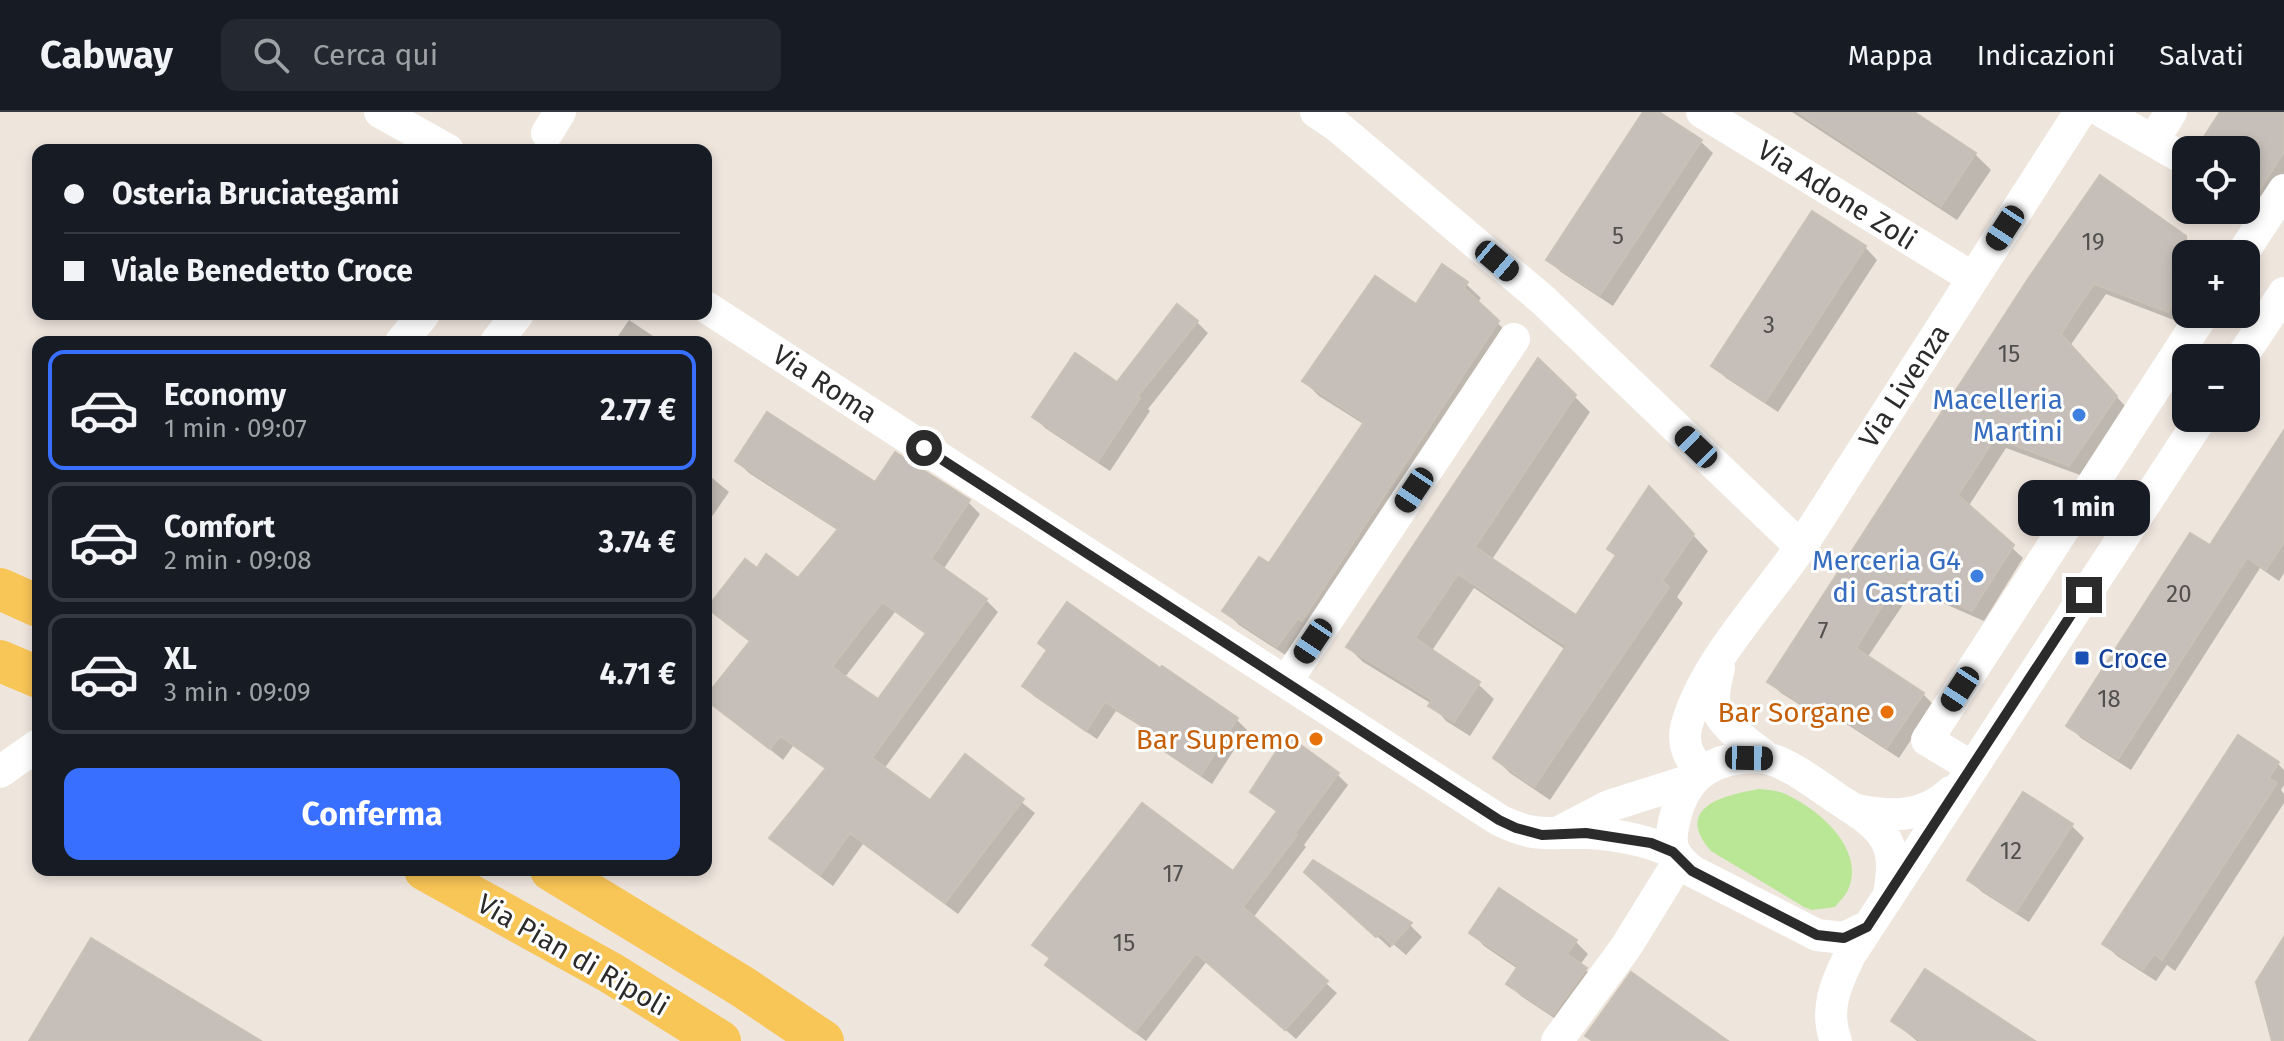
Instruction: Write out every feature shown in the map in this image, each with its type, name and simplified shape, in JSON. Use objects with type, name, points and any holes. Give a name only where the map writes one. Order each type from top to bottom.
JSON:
[{"type":"main road","points":[[0,589],[32,603]]},
{"type":"main road","points":[[0,661],[32,674]]},
{"type":"main road","name":"Via Pian di Ripoli","points":[[436,876],[611,973],[720,1041]]},
{"type":"main road","name":"Via Pian di Ripoli","points":[[561,876],[743,987],[823,1041]]},
{"type":"street","points":[[380,112],[437,144]]},
{"type":"street","points":[[1289,112],[1327,119],[1543,300],[1801,547]]},
{"type":"street","name":"Via Adone Zoli","points":[[1702,112],[1973,278]]},
{"type":"street","name":"Via Livenza","points":[[1696,776],[1684,745],[1686,728],[1697,700],[1722,656],[1801,547],[2080,112]]},
{"type":"street","points":[[2103,112],[2172,152]]},
{"type":"street","points":[[2153,141],[2171,112]]},
{"type":"street","points":[[2250,240],[2274,195]]},
{"type":"street","points":[[2250,344],[2284,293]]},
{"type":"street","name":"Via Roma","points":[[712,311],[1499,820],[1528,832],[1586,833],[1651,843],[1676,857]]},
{"type":"street","points":[[406,336],[419,320]]},
{"type":"street","points":[[501,336],[513,320]]},
{"type":"street","points":[[1967,774],[1927,740],[2194,328]]},
{"type":"street","points":[[1286,682],[1514,339]]},
{"type":"street","points":[[1836,1041],[1830,1011],[1838,978],[1867,927],[2192,432]]},
{"type":"street","points":[[2082,500],[2127,529]]},
{"type":"street","name":"Via Livenza","points":[[1722,656],[1714,701],[1718,712],[1767,758]]},
{"type":"street","points":[[0,772],[32,749]]},
{"type":"street","points":[[1555,834],[1609,806],[1696,776],[1709,766],[1735,759],[1767,758],[1805,777],[1873,823],[1889,847],[1892,863],[1889,894]]},
{"type":"street","points":[[1851,808],[1898,816],[1915,812],[1944,800],[1967,774]]},
{"type":"street","points":[[1557,1041],[1626,947],[1676,857],[1672,828],[1677,809],[1696,776]]},
{"type":"street","points":[[1676,857],[1692,871],[1817,935],[1844,938],[1867,927]]},
{"type":"green space","points":[[1759,789],[1783,793],[1797,800],[1836,832],[1851,861],[1852,876],[1847,892],[1835,907],[1812,910],[1804,907],[1711,851],[1701,836],[1697,824],[1707,806],[1731,795]]},
{"type":"building","points":[[1643,112],[1659,112],[1702,140],[1600,295],[1546,260]]},
{"type":"building","points":[[1798,112],[1914,112],[1976,153],[1941,206]]},
{"type":"building","points":[[2220,112],[2284,112],[2284,152],[2260,189],[2260,136],[2204,136]]},
{"type":"building","points":[[2100,175],[2186,236],[2186,240],[2172,240],[2172,306],[2168,312],[2094,284],[2061,334],[2117,396],[2069,466],[1995,438],[1958,495],[2014,545],[1972,611],[1902,580],[1856,648],[1924,693],[1887,748],[1820,705],[1815,712],[1767,682],[2028,279]]},
{"type":"building","points":[[1812,211],[1866,246],[1765,402],[1711,366]]},
{"type":"building","points":[[1442,264],[1468,282],[1464,288],[1499,321],[1302,621],[1298,618],[1277,647],[1222,611],[1259,557],[1269,563],[1364,422],[1302,381],[1375,276],[1416,304]]},
{"type":"building","points":[[1177,304],[1198,321],[1138,396],[1140,398],[1098,461],[1032,417],[1075,353],[1117,382]]},
{"type":"building","points":[[1538,358],[1576,395],[1475,547],[1576,615],[1616,555],[1607,549],[1649,486],[1694,534],[1662,581],[1669,587],[1534,787],[1493,758],[1566,646],[1458,574],[1415,638],[1480,682],[1454,722],[1428,706],[1432,700],[1346,647]]},
{"type":"building","points":[[767,412],[875,482],[895,452],[970,500],[931,559],[987,599],[872,758],[930,800],[965,754],[1024,799],[945,903],[850,833],[820,875],[769,838],[826,768],[780,736],[770,749],[712,705],[712,688],[750,641],[712,612],[712,602],[745,559],[757,568],[766,554],[798,578],[838,529],[735,461]],"holes":[[[882,602],[926,633],[878,699],[832,667]]]},
{"type":"building","points":[[2284,430],[2284,542],[2266,570],[2247,558],[2118,759],[2066,726],[2190,533],[2210,545]]},
{"type":"building","points":[[1067,602],[1160,668],[1162,666],[1238,718],[1201,775],[1144,737],[1149,730],[1105,702],[1086,731],[1022,686],[1047,650],[1038,643]]},
{"type":"building","points":[[1287,735],[1339,773],[1243,907],[1328,981],[1285,1030],[1196,953],[1135,1032],[1045,965],[1050,958],[1032,945],[1142,803],[1233,871],[1277,811],[1250,792]]},
{"type":"building","points":[[2238,735],[2279,762],[2269,778],[2277,783],[2162,960],[2154,954],[2143,970],[2102,944]]},
{"type":"building","points":[[2023,792],[2073,824],[2016,912],[1967,880]]},
{"type":"building","points":[[1313,860],[1412,923],[1392,945],[1380,933],[1376,937],[1304,872]]},
{"type":"building","points":[[1499,888],[1577,940],[1567,954],[1587,968],[1553,1015],[1506,984],[1518,966],[1469,933]]},
{"type":"building","points":[[2284,937],[2284,1041],[2272,1041],[2256,982]]},
{"type":"building","points":[[91,938],[261,1041],[29,1041]]},
{"type":"building","points":[[1925,969],[2035,1041],[1921,1041],[1891,1021]]},
{"type":"building","points":[[1631,972],[1728,1041],[1593,1041],[1585,1036]]},
{"type":"place","name":"Macelleria Martini","points":[[2079,415]]},
{"type":"place","name":"Merceria G4 di Castrati","points":[[1977,576]]},
{"type":"place","name":"Croce","points":[[2082,658]]},
{"type":"place","name":"Bar Sorgane","points":[[1887,712]]},
{"type":"place","name":"Bar Supremo","points":[[1316,739]]},
{"type":"route","points":[[924,448],[1499,820],[1542,835],[1586,833],[1651,843],[1673,852],[1692,871],[1801,928],[1832,938],[1857,934],[1867,927],[2084,595]]}]
